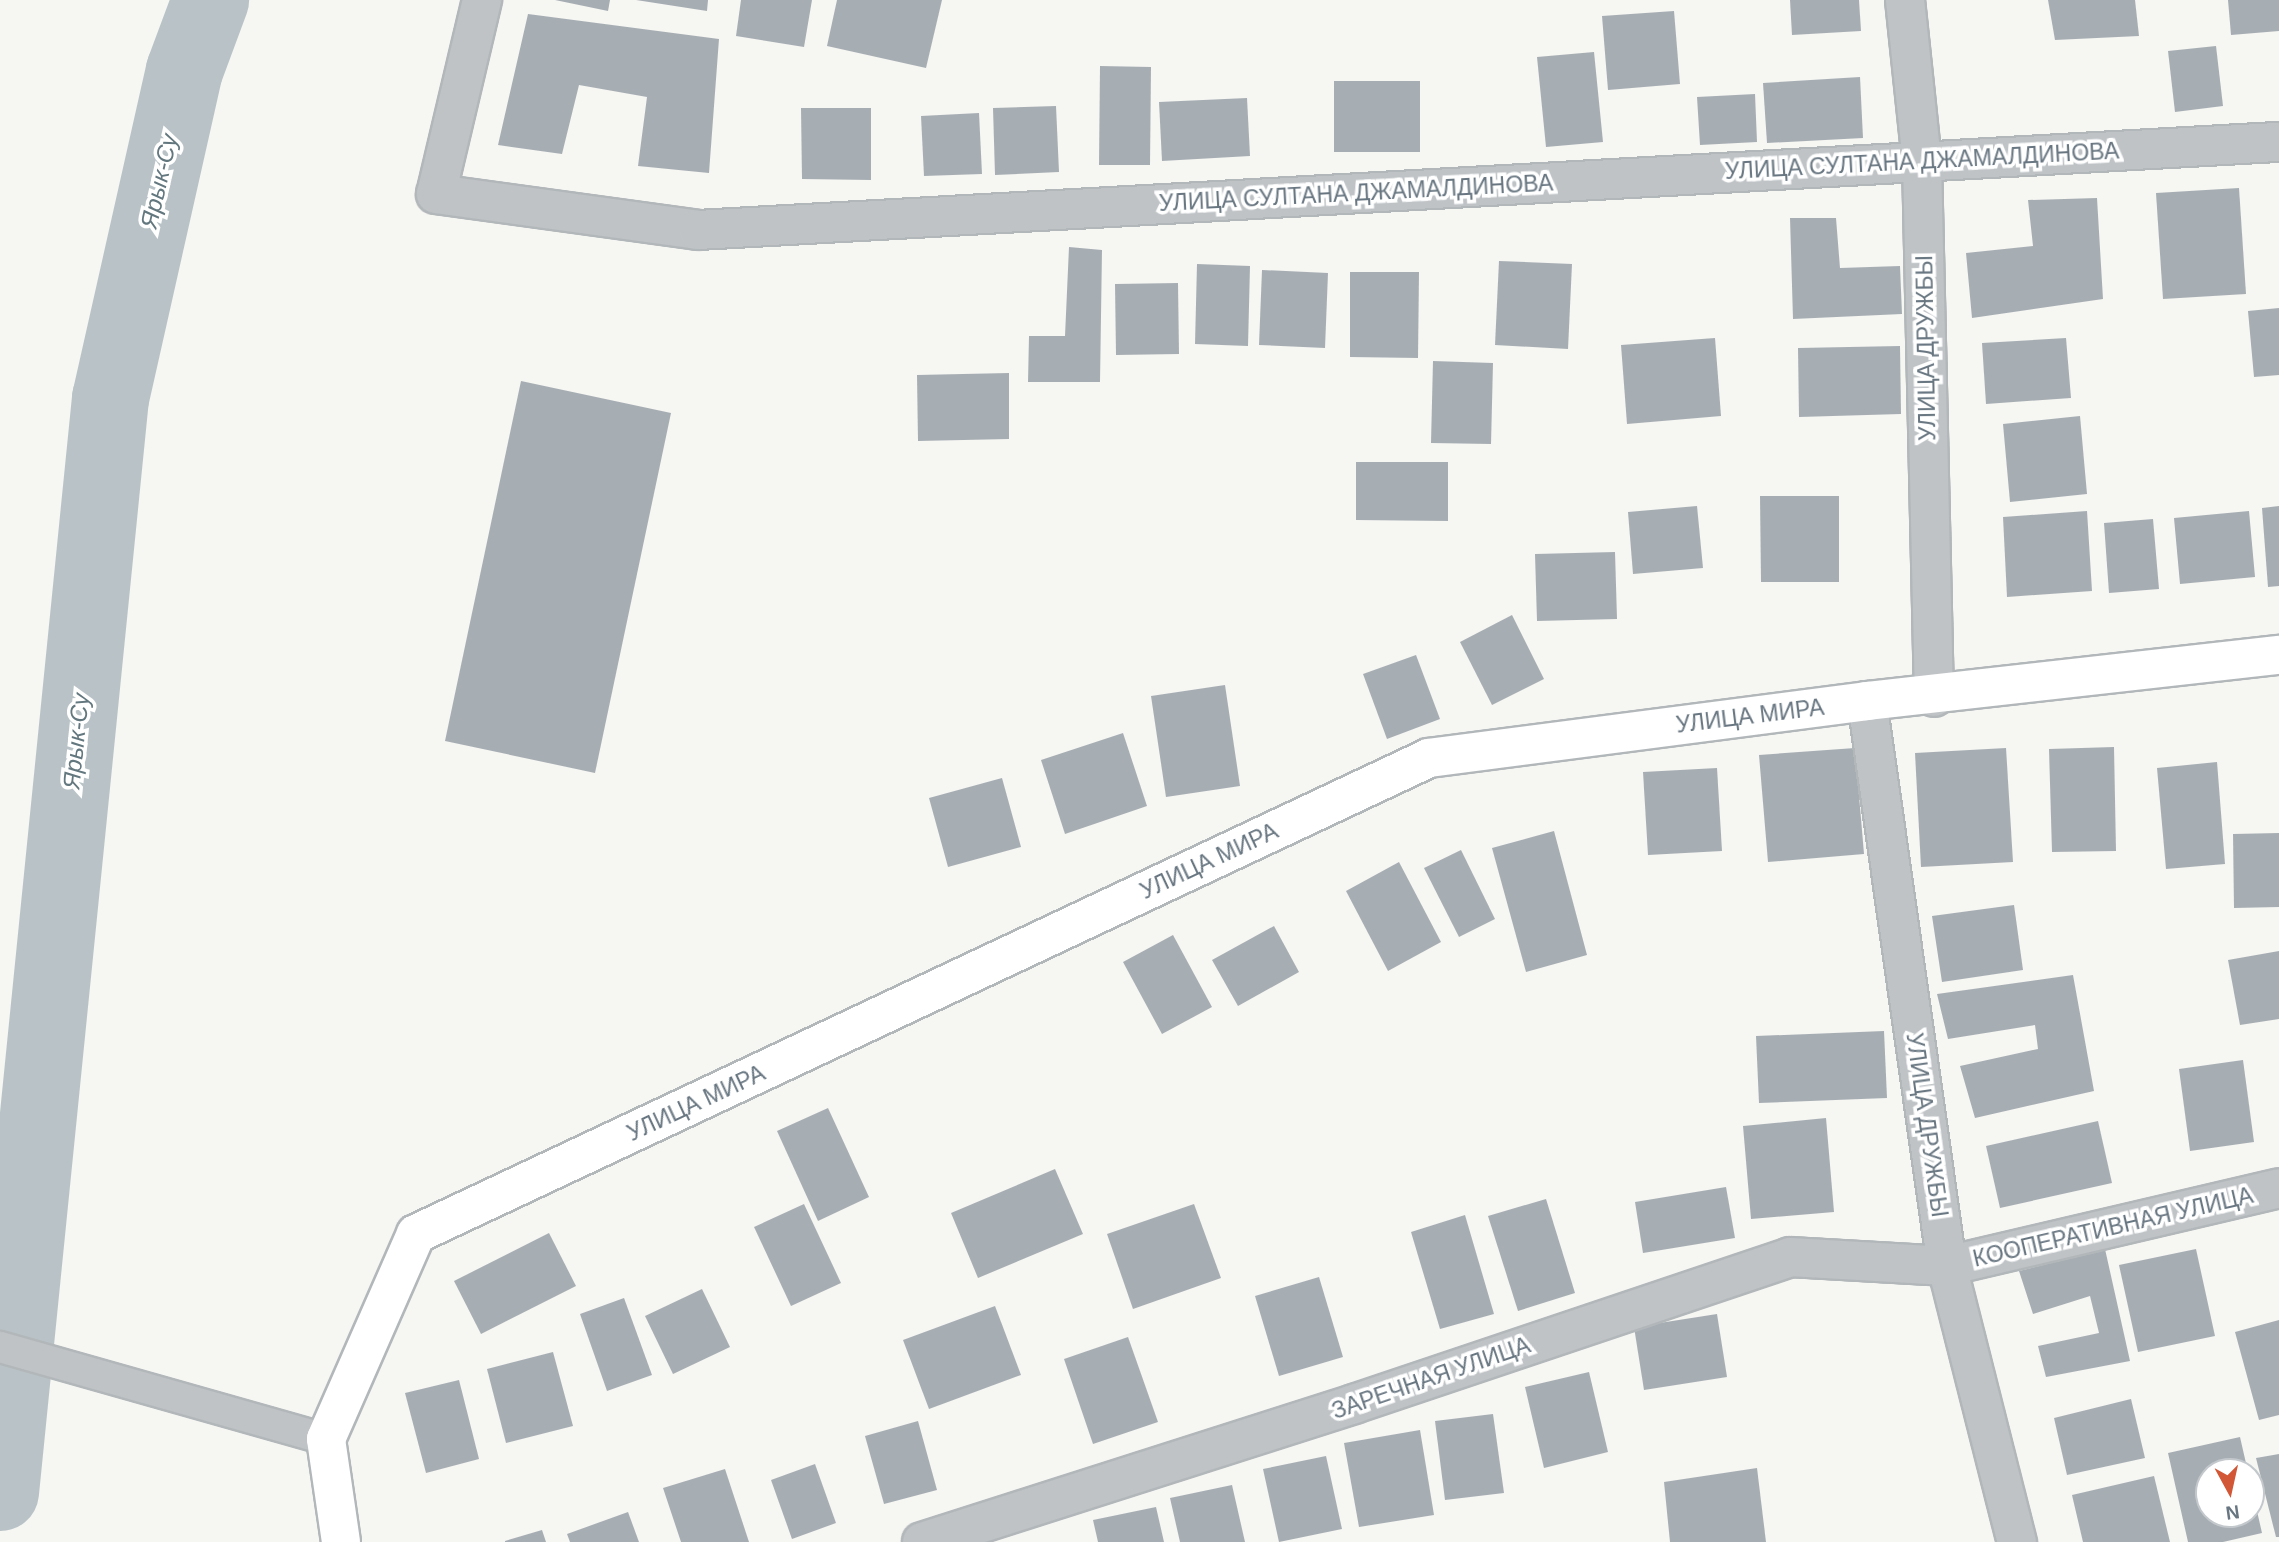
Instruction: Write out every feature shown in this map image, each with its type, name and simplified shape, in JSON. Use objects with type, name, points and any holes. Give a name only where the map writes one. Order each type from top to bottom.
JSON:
[{"type":"main road","name":"УЛИЦА МИРА","points":[[326,1439],[416,1234],[1429,758],[1867,701],[1934,697],[2279,655]]},
{"type":"main road","points":[[326,1439],[341,1542]]},
{"type":"street","name":"УЛИЦА СУЛТАНА ДЖАМАЛДИНОВА","points":[[482,0],[436,194],[698,230],[2279,142]]},
{"type":"street","name":"УЛИЦА ДРУЖБЫ","points":[[1905,0],[1922,161],[1934,697]]},
{"type":"street","name":"УЛИЦА ДРУЖБЫ","points":[[1867,701],[1947,1266],[2017,1542]]},
{"type":"street","name":"КООПЕРАТИВНАЯ УЛИЦА","points":[[1947,1266],[2279,1188]]},
{"type":"street","name":"ЗАРЕЧНАЯ УЛИЦА","points":[[922,1542],[1354,1404],[1790,1257],[1947,1266]]},
{"type":"street","points":[[0,1347],[326,1439]]},
{"type":"building","points":[[555,0],[610,0],[608,11]]},
{"type":"building","points":[[636,0],[708,0],[707,11]]},
{"type":"building","points":[[741,0],[812,0],[804,47],[736,36]]},
{"type":"building","points":[[837,0],[942,0],[926,68],[827,46]]},
{"type":"building","points":[[1790,0],[1859,0],[1861,31],[1792,35]]},
{"type":"building","points":[[2048,0],[2135,0],[2139,36],[2055,40]]},
{"type":"building","points":[[2228,0],[2279,0],[2279,31],[2231,35]]},
{"type":"building","points":[[1674,11],[1680,84],[1608,90],[1602,16]]},
{"type":"building","points":[[528,14],[719,39],[709,173],[638,166],[647,97],[579,85],[562,154],[498,145]]},
{"type":"building","points":[[2216,46],[2223,106],[2175,112],[2168,51]]},
{"type":"building","points":[[1594,52],[1603,142],[1546,147],[1537,57]]},
{"type":"building","points":[[1100,66],[1151,67],[1150,165],[1099,165]]},
{"type":"building","points":[[1860,77],[1863,138],[1767,143],[1763,83]]},
{"type":"building","points":[[1334,81],[1420,81],[1420,152],[1334,152]]},
{"type":"building","points":[[1755,94],[1757,142],[1700,145],[1697,97]]},
{"type":"building","points":[[1247,98],[1250,156],[1162,161],[1159,102]]},
{"type":"building","points":[[1056,106],[1059,172],[995,175],[993,108]]},
{"type":"building","points":[[801,108],[871,108],[871,180],[802,179]]},
{"type":"building","points":[[979,113],[982,174],[924,176],[921,116]]},
{"type":"building","points":[[2239,188],[2246,294],[2163,299],[2156,193]]},
{"type":"building","points":[[2097,198],[2103,299],[1972,318],[1966,253],[2033,246],[2028,200]]},
{"type":"building","points":[[1790,218],[1836,218],[1840,268],[1900,266],[1902,314],[1793,319]]},
{"type":"building","points":[[1069,247],[1102,250],[1100,382],[1028,382],[1029,336],[1065,336]]},
{"type":"building","points":[[1499,261],[1572,264],[1568,349],[1495,345]]},
{"type":"building","points":[[1197,264],[1250,266],[1248,346],[1195,344]]},
{"type":"building","points":[[1262,270],[1328,273],[1325,348],[1259,345]]},
{"type":"building","points":[[1350,272],[1419,272],[1418,358],[1350,357]]},
{"type":"building","points":[[1178,283],[1179,354],[1116,355],[1115,284]]},
{"type":"building","points":[[2279,308],[2279,375],[2254,377],[2248,311]]},
{"type":"building","points":[[1715,338],[1721,416],[1627,424],[1621,345]]},
{"type":"building","points":[[2066,338],[2071,398],[1986,404],[1982,343]]},
{"type":"building","points":[[1900,346],[1901,414],[1799,417],[1798,348]]},
{"type":"building","points":[[1433,361],[1493,363],[1491,444],[1431,443]]},
{"type":"building","points":[[1009,373],[1009,439],[918,441],[917,375]]},
{"type":"building","points":[[521,381],[671,413],[595,773],[445,741]]},
{"type":"building","points":[[2080,416],[2087,494],[2010,502],[2003,424]]},
{"type":"building","points":[[1356,462],[1448,462],[1448,521],[1356,520]]},
{"type":"building","points":[[1760,496],[1839,496],[1839,582],[1761,582]]},
{"type":"building","points":[[1697,506],[1703,568],[1633,574],[1628,512]]},
{"type":"building","points":[[2279,506],[2279,586],[2268,587],[2262,508]]},
{"type":"building","points":[[2087,511],[2092,591],[2007,597],[2003,517]]},
{"type":"building","points":[[2249,511],[2255,577],[2180,584],[2174,518]]},
{"type":"building","points":[[2153,519],[2159,589],[2109,593],[2104,523]]},
{"type":"building","points":[[1615,552],[1617,619],[1537,621],[1535,554]]},
{"type":"building","points":[[1512,615],[1544,679],[1492,705],[1460,642]]},
{"type":"building","points":[[1416,655],[1440,719],[1387,739],[1363,674]]},
{"type":"building","points":[[1225,685],[1240,786],[1166,797],[1151,696]]},
{"type":"building","points":[[1123,733],[1147,806],[1065,834],[1041,760]]},
{"type":"building","points":[[2114,747],[2116,851],[2052,852],[2049,749]]},
{"type":"building","points":[[1855,748],[1864,854],[1768,862],[1759,755]]},
{"type":"building","points":[[2006,748],[2013,862],[1921,867],[1915,753]]},
{"type":"building","points":[[2217,762],[2225,864],[2166,869],[2157,768]]},
{"type":"building","points":[[1717,768],[1722,851],[1648,855],[1643,772]]},
{"type":"building","points":[[1002,778],[1021,847],[948,867],[929,798]]},
{"type":"building","points":[[1554,831],[1587,955],[1526,972],[1492,848]]},
{"type":"building","points":[[2279,833],[2279,907],[2234,908],[2233,834]]},
{"type":"building","points":[[1461,850],[1495,919],[1459,937],[1424,868]]},
{"type":"building","points":[[1399,862],[1441,942],[1388,971],[1346,891]]},
{"type":"building","points":[[2014,905],[2023,970],[1942,982],[1932,916]]},
{"type":"building","points":[[1274,926],[1299,972],[1238,1006],[1212,960]]},
{"type":"building","points":[[1173,935],[1212,1007],[1162,1034],[1123,962]]},
{"type":"building","points":[[2279,951],[2279,1019],[2240,1025],[2228,960]]},
{"type":"building","points":[[2073,975],[2094,1091],[1975,1118],[1960,1066],[2038,1049],[2035,1025],[1948,1039],[1937,994]]},
{"type":"building","points":[[1884,1031],[1887,1098],[1759,1103],[1756,1036]]},
{"type":"building","points":[[2243,1060],[2254,1142],[2190,1151],[2179,1069]]},
{"type":"building","points":[[828,1108],[869,1197],[818,1221],[777,1131]]},
{"type":"building","points":[[1826,1118],[1834,1212],[1751,1219],[1743,1126]]},
{"type":"building","points":[[2098,1121],[2112,1183],[2000,1208],[1986,1146]]},
{"type":"building","points":[[1055,1169],[1083,1234],[978,1278],[951,1213]]},
{"type":"building","points":[[1726,1187],[1735,1238],[1643,1253],[1635,1202]]},
{"type":"building","points":[[1546,1199],[1575,1293],[1518,1311],[1488,1216]]},
{"type":"building","points":[[804,1204],[841,1283],[791,1306],[754,1227]]},
{"type":"building","points":[[1194,1204],[1221,1278],[1133,1309],[1107,1234]]},
{"type":"building","points":[[1465,1215],[1494,1314],[1440,1329],[1411,1232]]},
{"type":"building","points":[[549,1233],[576,1286],[481,1334],[454,1281]]},
{"type":"building","points":[[2105,1249],[2130,1361],[2046,1377],[2038,1346],[2099,1333],[2090,1296],[2033,1314],[2019,1271]]},
{"type":"building","points":[[2196,1249],[2215,1336],[2138,1352],[2119,1265]]},
{"type":"building","points":[[1319,1277],[1343,1357],[1279,1376],[1255,1296]]},
{"type":"building","points":[[702,1289],[730,1347],[673,1374],[645,1316]]},
{"type":"building","points":[[624,1298],[652,1375],[607,1391],[580,1314]]},
{"type":"building","points":[[995,1306],[1021,1375],[929,1409],[903,1340]]},
{"type":"building","points":[[1717,1314],[1727,1377],[1644,1390],[1634,1327]]},
{"type":"building","points":[[2279,1320],[2279,1415],[2259,1420],[2235,1332]]},
{"type":"building","points":[[1128,1337],[1158,1422],[1093,1444],[1064,1359]]},
{"type":"building","points":[[553,1352],[573,1426],[506,1443],[487,1369]]},
{"type":"building","points":[[1589,1372],[1608,1452],[1544,1468],[1525,1387]]},
{"type":"building","points":[[459,1380],[479,1459],[426,1473],[405,1393]]},
{"type":"building","points":[[2131,1399],[2145,1458],[2067,1475],[2054,1418]]},
{"type":"building","points":[[1493,1414],[1504,1493],[1445,1500],[1435,1421]]},
{"type":"building","points":[[918,1421],[937,1490],[884,1504],[865,1436]]},
{"type":"building","points":[[1420,1430],[1434,1515],[1359,1527],[1344,1443]]},
{"type":"building","points":[[2240,1437],[2245,1458],[2195,1458],[2195,1528],[2261,1528],[2262,1533],[2223,1542],[2188,1542],[2168,1453]]},
{"type":"building","points":[[2279,1454],[2279,1537],[2276,1537],[2265,1494],[2265,1458],[2256,1458]]},
{"type":"building","points":[[1326,1456],[1342,1529],[1279,1542],[1263,1469]]},
{"type":"building","points":[[815,1464],[836,1523],[792,1539],[771,1480]]},
{"type":"building","points":[[1757,1468],[1766,1542],[1670,1542],[1664,1482]]},
{"type":"building","points":[[725,1469],[749,1542],[681,1542],[663,1488]]},
{"type":"building","points":[[2154,1476],[2170,1542],[2083,1542],[2072,1495]]},
{"type":"building","points":[[1232,1485],[1245,1542],[1180,1542],[1170,1498]]},
{"type":"building","points":[[1156,1507],[1164,1542],[1098,1542],[1093,1520]]},
{"type":"building","points":[[628,1512],[639,1542],[570,1542],[567,1534]]},
{"type":"building","points":[[542,1530],[546,1542],[505,1542],[505,1541]]},
{"type":"waterway","name":"Ярык-Су","points":[[0,1492],[110,398],[184,70],[210,0]]}]
